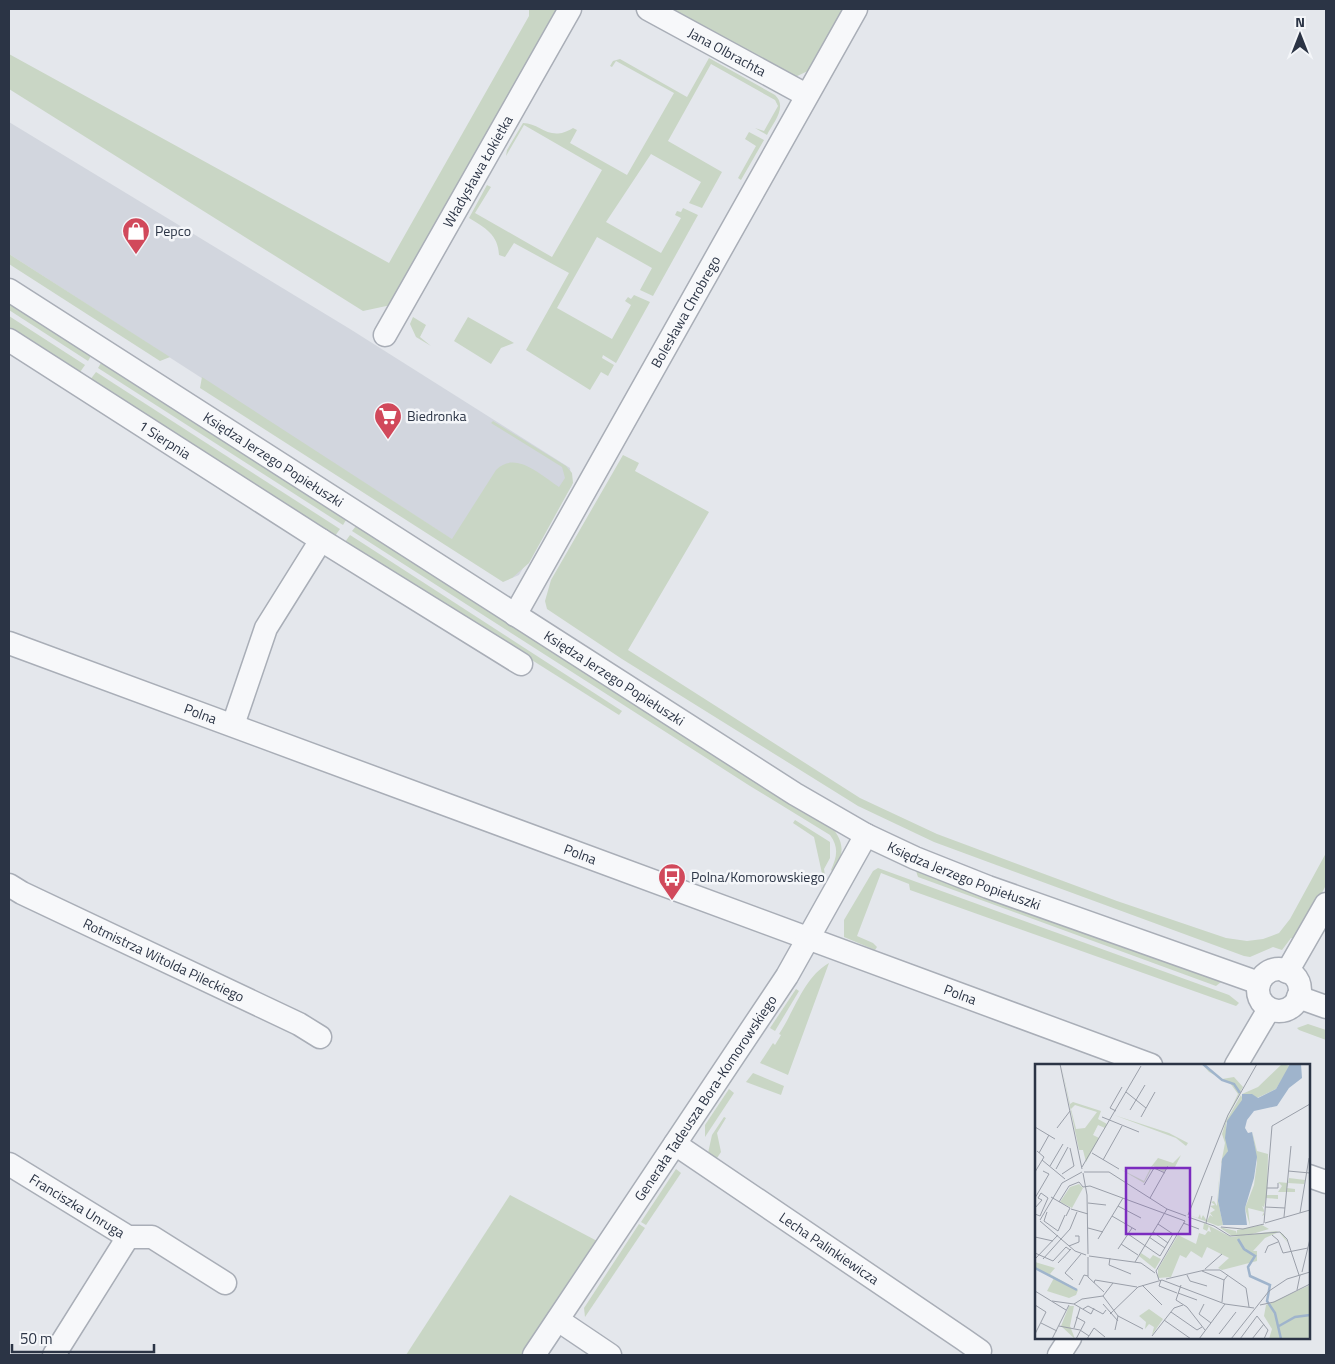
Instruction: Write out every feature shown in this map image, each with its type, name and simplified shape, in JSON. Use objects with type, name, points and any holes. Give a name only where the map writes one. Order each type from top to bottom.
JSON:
[{"type":"street","name":"Władysława Łokietka","points":[[385,335],[570,9]]},
{"type":"street","name":"Jana Olbrachta","points":[[648,9],[806,95]]},
{"type":"street","name":"Bolesława Chrobrego","points":[[515,616],[856,9]]},
{"type":"street","name":"Księdza Jerzego Popiełuszki","points":[[9,290],[794,794],[866,835],[915,858],[988,887],[1260,982]]},
{"type":"street","name":"1 Sierpnia","points":[[9,340],[321,540],[520,664]]},
{"type":"street","points":[[232,725],[266,628],[321,540]]},
{"type":"street","name":"Polna","points":[[9,643],[1148,1064]]},
{"type":"street","name":"Generała Tadeusza Bora-Komorowskiego","points":[[534,1355],[788,974],[866,835]]},
{"type":"street","name":"Rotmistrza Witolda Pileckiego","points":[[9,885],[22,893],[299,1024],[320,1037]]},
{"type":"street","points":[[1288,972],[1326,904]]},
{"type":"street","points":[[1274,970],[1288,972],[1299,985],[1298,997],[1295,1003],[1283,1011],[1269,1009],[1260,1000],[1260,982],[1263,977],[1274,970]]},
{"type":"street","points":[[1298,997],[1326,1007]]},
{"type":"street","points":[[1237,1064],[1269,1009]]},
{"type":"street","name":"Lecha Palinkiewicza","points":[[676,1144],[963,1339],[980,1351],[978,1355]]},
{"type":"street","name":"Franciszka Unruga","points":[[9,1164],[128,1237],[152,1237],[225,1283]]},
{"type":"street","points":[[1310,1176],[1326,1182]]},
{"type":"street","points":[[54,1355],[128,1237]]},
{"type":"street","points":[[558,1320],[610,1355]]},
{"type":"street","points":[[1059,1355],[1069,1339]]},
{"type":"shaded area","points":[[9,122],[350,329],[570,468],[572,485],[519,575],[512,578],[9,254]]},
{"type":"green space","points":[[529,9],[560,9],[391,305],[363,311],[9,89],[9,54],[389,263],[529,16]]},
{"type":"green space","points":[[671,9],[846,9],[810,70],[793,78]]},
{"type":"green space","points":[[709,58],[775,95],[779,100],[780,110],[767,135],[755,128],[764,131],[778,106],[775,100],[711,64],[668,141],[722,172],[702,208],[689,203],[701,182],[651,154],[606,222],[661,253],[681,218],[675,215],[677,211],[681,212],[683,208],[698,215],[653,296],[640,290],[652,268],[597,237],[557,308],[612,339],[631,305],[625,301],[628,297],[631,299],[634,295],[650,302],[616,363],[603,355],[602,358],[614,365],[608,376],[601,372],[590,390],[526,350],[569,273],[514,243],[505,257],[499,255],[496,242],[490,232],[469,218],[487,185],[491,187],[475,213],[552,257],[602,170],[524,125],[506,156],[507,150],[523,123],[558,134],[573,128],[577,130],[570,143],[627,175],[674,93],[616,61],[612,67],[610,66],[613,61],[620,59],[687,97]]},
{"type":"green space","points":[[749,132],[764,140],[741,180],[738,178],[756,146],[745,139]]},
{"type":"green space","points":[[9,254],[170,357],[160,361],[9,264]]},
{"type":"green space","points":[[9,303],[91,356],[88,361],[9,310]]},
{"type":"green space","points":[[9,316],[85,365],[80,372],[9,327]]},
{"type":"green space","points":[[413,317],[426,325],[420,337],[431,346],[416,337],[410,324]]},
{"type":"green space","points":[[468,317],[514,343],[501,348],[491,364],[454,341]]},
{"type":"green space","points":[[101,363],[346,520],[343,525],[98,368]]},
{"type":"green space","points":[[96,372],[340,529],[335,536],[90,380]]},
{"type":"green space","points":[[202,377],[452,539],[496,470],[503,464],[520,463],[528,466],[559,487],[565,478],[562,467],[491,423],[493,421],[566,466],[572,473],[573,483],[529,563],[512,578],[503,582],[200,388]]},
{"type":"green space","points":[[623,455],[639,463],[635,471],[709,512],[628,650],[860,798],[937,834],[1117,901],[1226,938],[1247,941],[1263,939],[1279,933],[1290,919],[1326,853],[1326,885],[1298,941],[1291,938],[1282,950],[1273,947],[1250,957],[1244,956],[934,842],[858,806],[622,659],[547,609],[545,601],[551,580]]},
{"type":"green space","points":[[356,526],[834,830],[840,841],[841,851],[834,873],[831,870],[835,861],[836,848],[830,835],[750,786],[352,531]]},
{"type":"green space","points":[[350,535],[622,711],[619,715],[345,542]]},
{"type":"green space","points":[[795,820],[830,842],[830,858],[824,869],[825,875],[823,878],[814,837],[793,823]]},
{"type":"green space","points":[[878,868],[1229,995],[1239,1003],[1236,1006],[910,890],[909,884],[881,873],[857,936],[873,943],[877,947],[875,950],[844,937],[844,920],[873,871]]},
{"type":"green space","points":[[916,871],[1221,982],[1216,986],[918,877]]},
{"type":"green space","points":[[829,963],[788,1075],[760,1063],[773,1043],[775,1045],[781,1035],[779,1034],[806,985],[820,969]]},
{"type":"green space","points":[[796,989],[799,991],[775,1031],[770,1028]]},
{"type":"green space","points":[[1308,1024],[1326,1030],[1326,1040],[1297,1028]]},
{"type":"green space","points":[[753,1073],[784,1086],[781,1095],[746,1082]]},
{"type":"green space","points":[[729,1089],[734,1093],[705,1137],[705,1125]]},
{"type":"green space","points":[[724,1117],[726,1118],[717,1133],[721,1152],[717,1158],[708,1153],[712,1135]]},
{"type":"green space","points":[[676,1169],[681,1173],[646,1225],[641,1222]]},
{"type":"green space","points":[[510,1195],[599,1242],[523,1355],[406,1355]]},
{"type":"green space","points":[[639,1224],[645,1228],[585,1317],[584,1308]]},
{"type":"place","name":"Pepco","points":[[136,255]]},
{"type":"place","name":"Biedronka","points":[[388,440]]},
{"type":"place","name":"Polna/Komorowskiego","points":[[672,901]]}]
